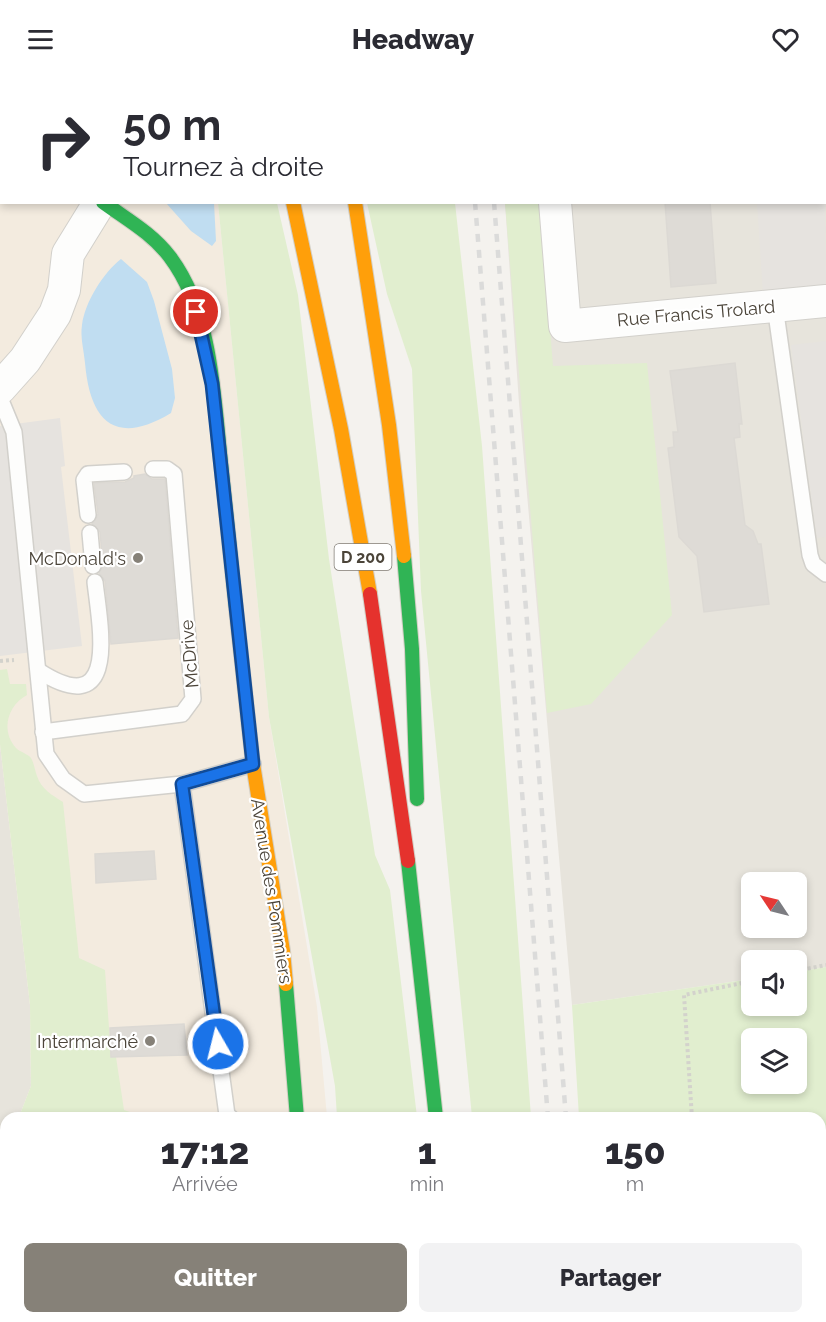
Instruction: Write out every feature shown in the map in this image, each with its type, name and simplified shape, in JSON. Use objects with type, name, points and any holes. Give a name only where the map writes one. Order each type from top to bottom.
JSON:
[{"type":"main road","name":"Avenue des Pommiers","points":[[105,204],[156,241],[168,256],[188,291],[202,334],[215,405],[253,764],[284,951],[297,1112]]},
{"type":"main road","name":"D 200","points":[[293,204],[351,479],[417,914],[435,1112]]},
{"type":"main road","name":"D 200","points":[[356,204],[396,475],[415,729],[417,914]]},
{"type":"street","points":[[0,388],[25,360],[55,315],[64,290],[68,254],[101,204]]},
{"type":"street","name":"Rue Francis Trolard","points":[[555,204],[565,326],[826,301]]},
{"type":"lane","points":[[775,306],[810,555],[813,564],[826,574]]},
{"type":"lane","points":[[0,398],[14,432],[39,671],[43,732],[46,754],[53,767],[73,788],[84,794],[182,784],[253,764]]},
{"type":"lane","name":"McDrive","points":[[43,732],[182,714],[193,699],[174,474],[167,469],[153,469]]},
{"type":"lane","points":[[88,514],[84,480],[88,474],[124,472]]},
{"type":"lane","points":[[90,533],[93,566]]},
{"type":"lane","points":[[39,671],[56,682],[72,687],[92,678],[100,666],[102,651],[95,582]]},
{"type":"lane","points":[[182,784],[227,1112]]},
{"type":"path","points":[[807,969],[826,965]]},
{"type":"path","points":[[692,1112],[684,995],[741,983]]},
{"type":"shaded area","points":[[0,204],[218,204],[269,717],[317,1007],[327,1112],[21,1112],[31,1086],[30,1005],[0,744]]},
{"type":"shaded area","points":[[505,204],[826,204],[826,967],[807,970],[807,950],[741,950],[741,980],[572,1005],[519,403]]},
{"type":"shaded area","points":[[757,204],[825,204],[826,290],[763,294]]},
{"type":"shaded area","points":[[826,341],[826,537],[817,538],[791,345]]},
{"type":"shaded area","points":[[60,418],[65,466],[61,467],[82,646],[0,656],[0,426]]},
{"type":"shaded area","points":[[0,744],[30,1005],[31,1086],[21,1112],[0,1112]]},
{"type":"green space","points":[[218,204],[277,204],[298,295],[329,559],[375,855],[390,890],[416,1112],[337,1112],[335,1086],[269,717]]},
{"type":"green space","points":[[367,204],[455,204],[482,446],[531,1112],[472,1112],[421,591],[412,369],[387,294]]},
{"type":"green space","points":[[505,204],[540,204],[553,366],[647,363],[672,615],[591,704],[547,713]]},
{"type":"green space","points":[[7,669],[10,684],[26,684],[27,695],[15,705],[8,718],[8,734],[11,741],[16,748],[31,758],[39,781],[44,788],[63,802],[79,958],[105,970],[111,1057],[116,1057],[124,1110],[130,1112],[21,1112],[31,1086],[30,1005],[0,744],[0,670]]},
{"type":"green space","points":[[826,967],[826,1112],[579,1112],[572,1005],[741,980],[741,1016],[807,1016],[807,970]]},
{"type":"water","points":[[167,204],[214,204],[216,241],[212,246],[191,231]]},
{"type":"water","points":[[121,259],[147,282],[172,369],[175,398],[171,413],[135,428],[120,427],[109,422],[100,413],[88,383],[82,339],[84,316],[91,298],[108,272]]},
{"type":"building","points":[[665,204],[710,204],[716,283],[671,287]]},
{"type":"building","points":[[735,363],[742,424],[739,424],[740,437],[734,438],[745,525],[753,531],[758,544],[761,544],[769,604],[704,612],[697,556],[679,537],[668,448],[674,447],[673,432],[678,432],[670,371]]},
{"type":"building","name":"McDonald's","points":[[145,474],[152,479],[165,479],[178,638],[111,644],[105,581],[99,573],[103,565],[100,532],[92,524],[98,514],[94,483],[125,482],[134,476]]},
{"type":"building","points":[[154,851],[156,879],[96,883],[95,854]]},
{"type":"building","points":[[184,1024],[187,1055],[111,1057],[110,1028]]},
{"type":"railway","points":[[475,204],[548,1112]]},
{"type":"railway","points":[[494,204],[566,1112]]},
{"type":"traffic: fast","points":[[106,204],[163,248],[184,279],[195,303],[203,329],[213,383],[236,608]]},
{"type":"traffic: fast","points":[[404,556],[412,649],[417,799]]},
{"type":"traffic: fast","points":[[408,861],[435,1112]]},
{"type":"traffic: fast","points":[[286,984],[297,1112]]},
{"type":"traffic: slow","points":[[293,204],[341,429],[370,594]]},
{"type":"traffic: slow","points":[[355,204],[389,425],[404,556]]},
{"type":"traffic: slow","points":[[236,608],[253,764],[283,951],[286,984]]},
{"type":"traffic: jam","points":[[370,594],[408,861]]},
{"type":"place","name":"McDonald's","points":[[138,558]]},
{"type":"place","name":"Intermarché","points":[[150,1041]]},
{"type":"route","points":[[196,312],[212,384],[253,764],[182,784],[218,1044]]}]
